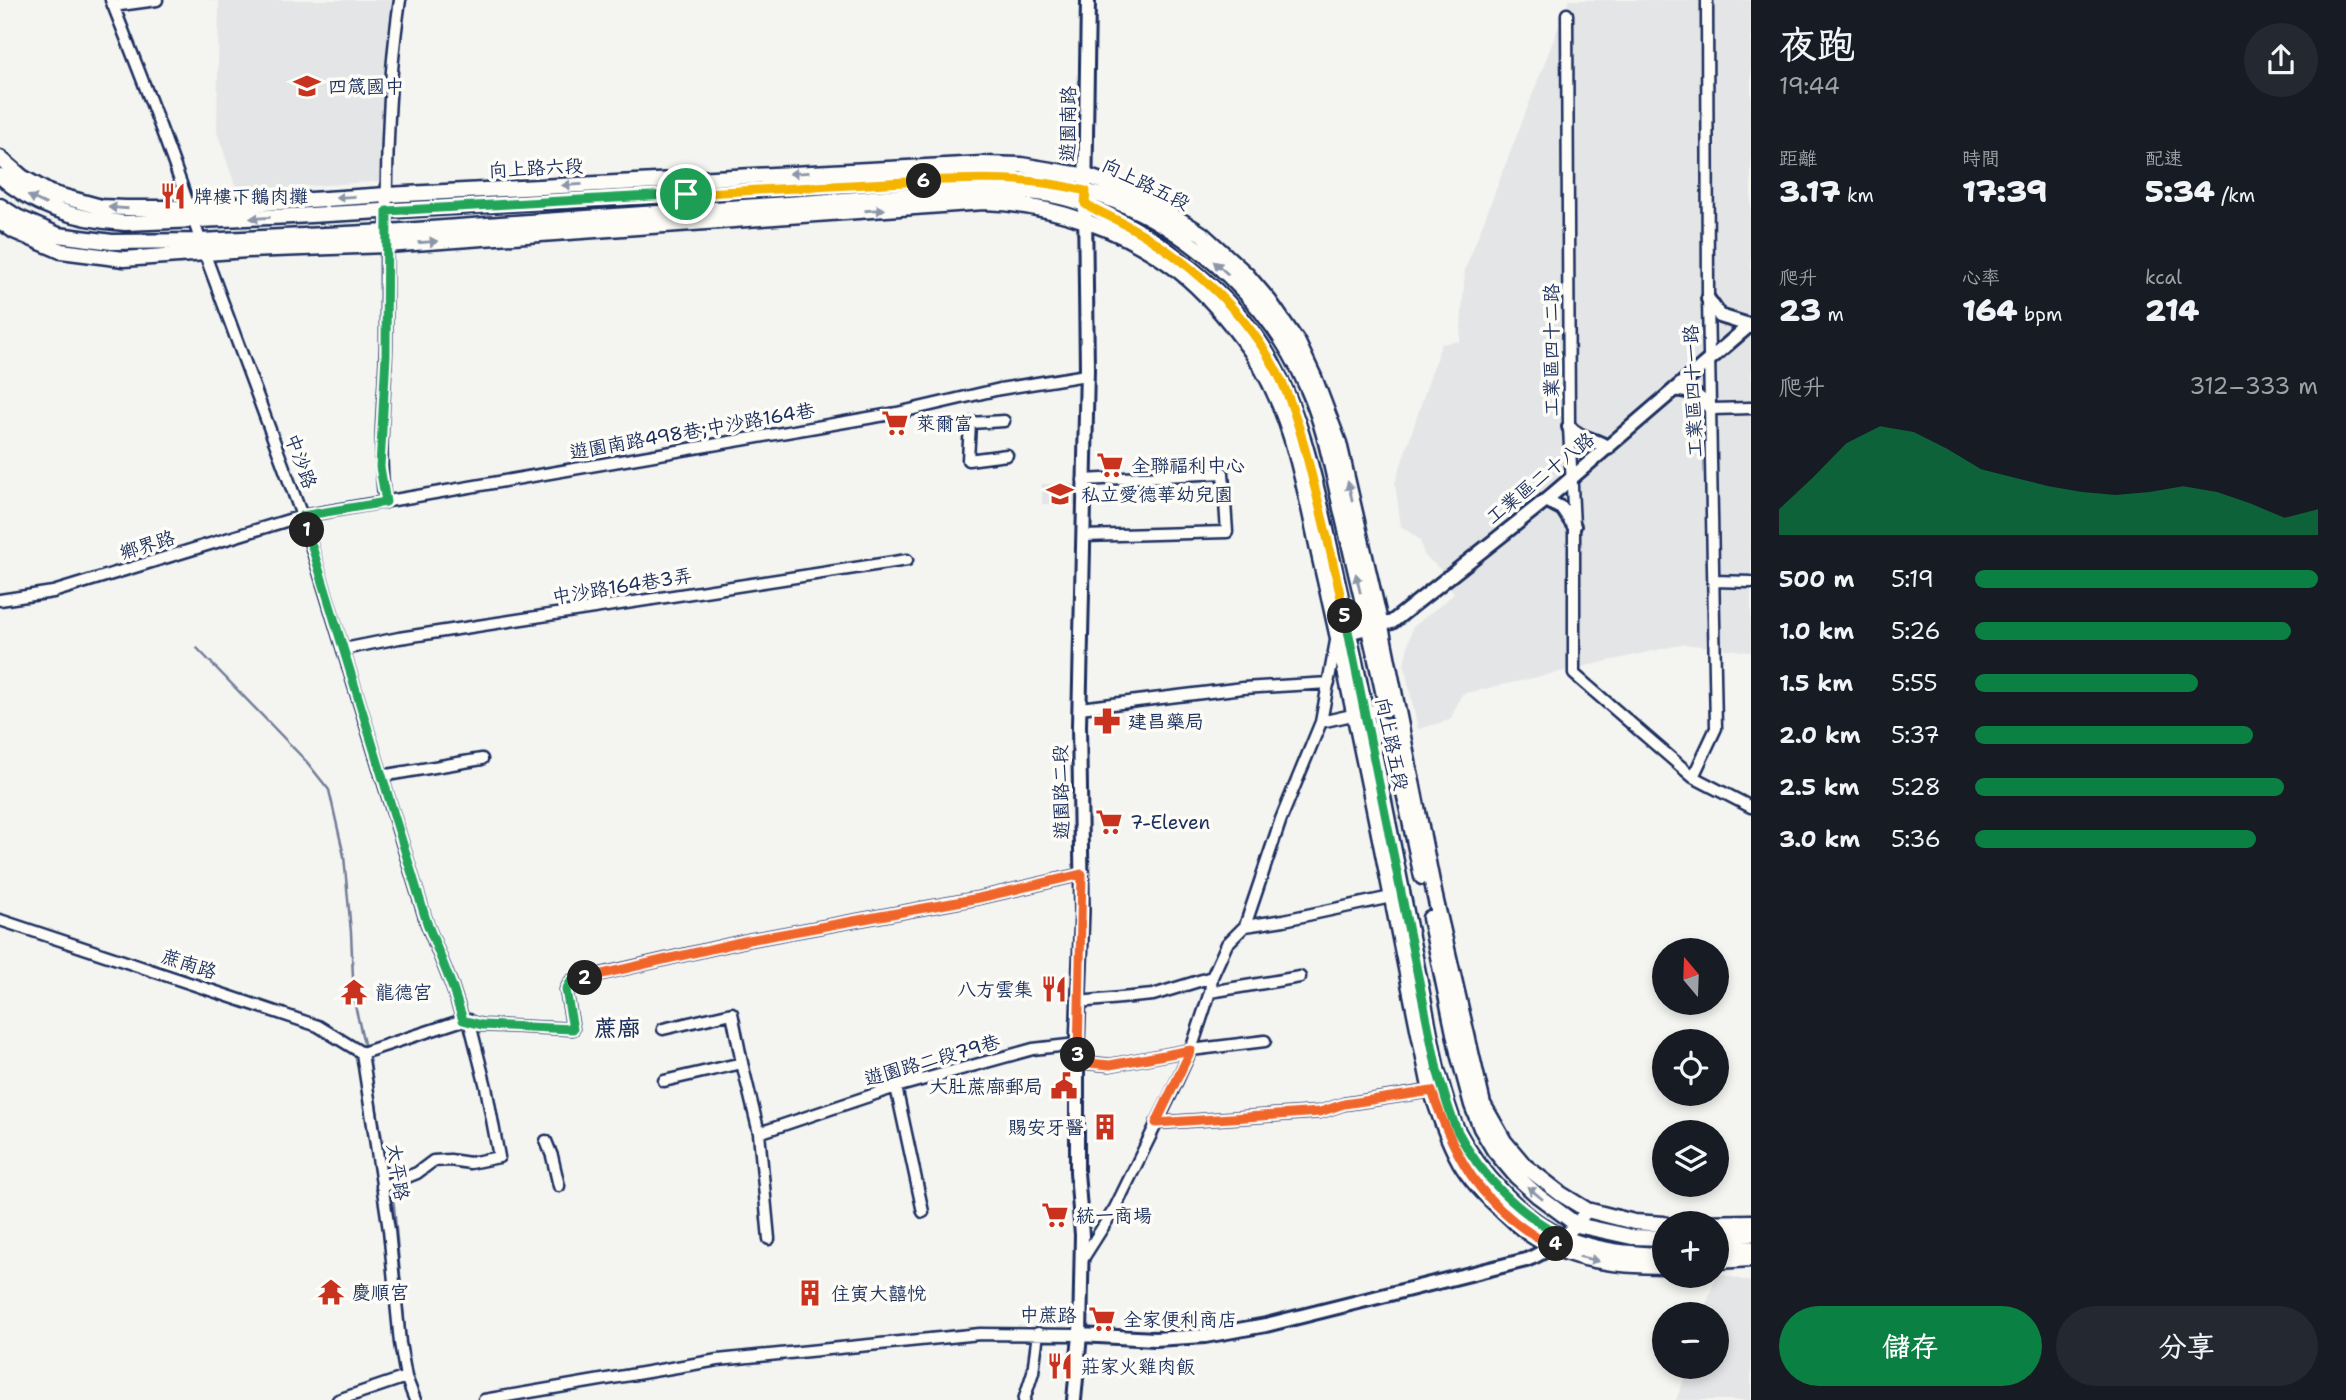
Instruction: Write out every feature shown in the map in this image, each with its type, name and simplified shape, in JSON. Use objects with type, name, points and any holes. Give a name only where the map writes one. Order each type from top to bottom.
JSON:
[{"type":"main road","name":"向上路六段","points":[[0,159],[22,177],[68,199],[102,207],[193,215],[387,211],[984,177],[1056,184],[1085,198]]},
{"type":"main road","name":"向上路六段","points":[[0,176],[45,205],[101,222],[387,195],[983,164],[1021,164],[1087,176]]},
{"type":"main road","name":"向上路五段","points":[[1087,176],[1158,206],[1202,234],[1253,283],[1298,343],[1339,443],[1459,1057],[1472,1105],[1494,1150],[1516,1176],[1577,1225],[1632,1237],[1652,1238]]},
{"type":"main road","points":[[387,238],[985,190],[1024,190],[1085,198]]},
{"type":"main road","name":"向上路五段","points":[[1085,198],[1113,200],[1152,218],[1206,255],[1237,283],[1278,334],[1308,388],[1375,627]]},
{"type":"main road","name":"向上路五段","points":[[1085,198],[1182,262],[1226,300],[1259,341],[1277,371],[1296,418],[1326,531],[1359,713],[1437,1070],[1450,1112],[1471,1156],[1497,1189],[1547,1228],[1558,1242],[1592,1261],[1652,1266]]},
{"type":"main road","points":[[0,221],[14,231],[61,251],[124,259],[202,247],[984,202],[1044,209],[1086,220]]},
{"type":"main road","points":[[0,206],[17,217],[58,235],[112,242],[202,247]]},
{"type":"main road","name":"向上路五段","points":[[1086,220],[1138,246],[1180,272],[1217,309],[1251,352],[1278,402],[1294,449],[1343,634]]},
{"type":"main road","name":"向上路五段","points":[[1391,707],[1483,1104],[1504,1140],[1525,1166],[1561,1194],[1587,1210],[1634,1222],[1652,1223]]},
{"type":"main road","name":"向上路五段","points":[[1359,713],[1391,897],[1432,1091],[1448,1137],[1472,1181],[1530,1234],[1558,1242],[1629,1254],[1652,1255]]},
{"type":"main road","points":[[1729,1222],[1751,1222]]},
{"type":"main road","points":[[1729,1235],[1751,1234]]},
{"type":"main road","points":[[1729,1249],[1751,1248]]},
{"type":"main road","points":[[1729,1260],[1751,1259]]},
{"type":"street","points":[[112,3],[158,0]]},
{"type":"street","points":[[386,502],[380,467],[386,355],[387,195],[393,47],[400,0]]},
{"type":"street","name":"遊園南路","points":[[1086,375],[1088,0]]},
{"type":"street","name":"工業區四十一路","points":[[1693,777],[1716,728],[1708,299],[1707,0]]},
{"type":"street","name":"中沙路","points":[[112,3],[144,81],[202,247],[302,516],[427,923],[466,1020],[486,1087],[499,1157],[470,1163],[433,1161],[417,1173],[382,1187]]},
{"type":"street","name":"工業區四十二路","points":[[1567,14],[1569,427],[1574,526],[1574,674],[1693,777],[1751,807]]},
{"type":"street","points":[[1708,299],[1720,316],[1750,325]]},
{"type":"street","name":"工業區二十八路","points":[[1343,634],[1392,622],[1608,448],[1750,325]]},
{"type":"street","name":"遊園路二段","points":[[1074,1400],[1080,1335],[1082,1260],[1077,1172],[1077,1002],[1082,874],[1080,708],[1086,375]]},
{"type":"street","name":"遊園南路498巷;中沙路164巷","points":[[302,516],[897,413],[1000,389],[1086,375]]},
{"type":"street","points":[[1675,389],[1692,392],[1712,409],[1751,408]]},
{"type":"street","points":[[1004,421],[970,423],[968,460],[1007,456]]},
{"type":"street","points":[[1569,427],[1581,437],[1598,441],[1608,448]]},
{"type":"street","points":[[1083,480],[1223,474],[1227,532],[1083,536]]},
{"type":"street","points":[[1545,500],[1563,509],[1574,526]]},
{"type":"street","name":"鄉界路","points":[[0,600],[53,592],[302,516]]},
{"type":"street","name":"中沙路164巷3弄","points":[[344,649],[399,638],[907,559]]},
{"type":"street","points":[[1714,581],[1751,582]]},
{"type":"street","points":[[1082,1260],[1115,1208],[1191,1050],[1210,992],[1212,977],[1227,944],[1245,926],[1262,870],[1321,722],[1343,634]]},
{"type":"street","points":[[1080,708],[1243,688],[1329,683]]},
{"type":"street","points":[[1321,722],[1391,707]]},
{"type":"street","points":[[381,776],[482,759]]},
{"type":"street","points":[[362,1053],[466,1020],[482,1025],[573,1029],[566,990],[571,981],[749,940],[966,901],[1082,874]]},
{"type":"street","points":[[1245,926],[1391,897]]},
{"type":"street","name":"蔗南路","points":[[0,920],[318,1026],[362,1053]]},
{"type":"street","points":[[1077,1002],[1153,995],[1212,977]]},
{"type":"street","points":[[1210,992],[1300,977]]},
{"type":"street","points":[[663,1029],[732,1013],[759,1133],[769,1239]]},
{"type":"street","points":[[1078,1062],[1110,1065],[1191,1050],[1265,1041]]},
{"type":"street","name":"遊園路二段79巷","points":[[759,1133],[896,1087],[1033,1049],[1077,1044]]},
{"type":"street","name":"太平路","points":[[362,1053],[389,1230],[397,1321],[406,1377],[415,1400]]},
{"type":"street","points":[[664,1081],[742,1063]]},
{"type":"street","points":[[896,1087],[923,1212]]},
{"type":"street","points":[[1156,1123],[1320,1112],[1344,1104],[1432,1091]]},
{"type":"street","points":[[546,1141],[559,1186]]},
{"type":"street","name":"中蔗路","points":[[484,1400],[718,1360],[980,1334],[1155,1339],[1205,1336],[1241,1330],[1526,1260],[1558,1242],[1577,1225],[1587,1210]]},
{"type":"street","points":[[1526,1260],[1531,1247],[1530,1234]]},
{"type":"street","points":[[1024,1400],[1033,1372],[1038,1334]]},
{"type":"street","points":[[338,1400],[406,1377]]},
{"type":"shaded area","name":"四箴國中","points":[[205,0],[401,0],[400,41],[385,181],[237,191],[217,132],[219,1]]},
{"type":"shaded area","points":[[1569,0],[1751,0],[1751,652],[1684,644],[1462,694],[1450,720],[1418,729],[1404,664],[1412,628],[1454,594],[1442,571],[1424,555],[1420,540],[1401,526],[1395,483],[1441,344],[1460,341],[1465,270]]},
{"type":"shaded area","name":"私立愛德華幼兒園","points":[[1042,484],[1079,484],[1078,505],[1042,504]]},
{"type":"shaded area","points":[[1729,1276],[1751,1282],[1751,1400],[1676,1400],[1684,1379],[1729,1379],[1729,1302],[1707,1302],[1712,1288],[1729,1288]]},
{"type":"waterway","points":[[197,648],[306,761],[329,790],[344,856],[354,1001],[365,1048]]},
{"type":"waterway","points":[[370,1072],[394,1206],[407,1356]]},
{"type":"place","name":"四箴國中","points":[[307,86]]},
{"type":"place","name":"牌樓下鵝肉攤","points":[[173,196]]},
{"type":"place","name":"萊爾富","points":[[895,423]]},
{"type":"place","name":"全聯福利中心","points":[[1110,465]]},
{"type":"place","name":"私立愛德華幼兒園","points":[[1060,494]]},
{"type":"place","name":"建昌藥局","points":[[1107,721]]},
{"type":"place","name":"7-Eleven","points":[[1109,822]]},
{"type":"place","name":"八方雲集","points":[[1054,989]]},
{"type":"place","name":"龍德宮","points":[[354,992]]},
{"type":"place","name":"大肚蔗廍郵局","points":[[1064,1086]]},
{"type":"place","name":"賜安牙醫","points":[[1105,1127]]},
{"type":"place","name":"統一商場","points":[[1055,1215]]},
{"type":"place","name":"慶順宮","points":[[331,1292]]},
{"type":"place","name":"住寅大囍悅","points":[[810,1293]]},
{"type":"place","name":"全家便利商店","points":[[1102,1319]]},
{"type":"place","name":"莊家火雞肉飯","points":[[1060,1366]]},
{"type":"district","name":"蔗廍","points":[[617,1028]]},
{"type":"route","points":[[984,177],[1056,184],[1086,191],[1085,204],[1145,236],[1182,262],[1226,300],[1259,341],[1277,371],[1306,450],[1366,712],[1437,1070],[1450,1112],[1471,1156],[1497,1189],[1547,1228],[1563,1237],[1553,1247],[1530,1234],[1472,1181],[1448,1137],[1432,1091],[1344,1104],[1320,1112],[1156,1123],[1191,1050],[1110,1065],[1078,1062],[1077,1002],[1082,874],[1052,883],[914,911],[749,940],[571,981],[566,990],[573,1029],[482,1025],[463,1020],[427,923],[302,516],[386,502],[380,467],[386,355],[387,211],[686,194],[984,177]]}]
